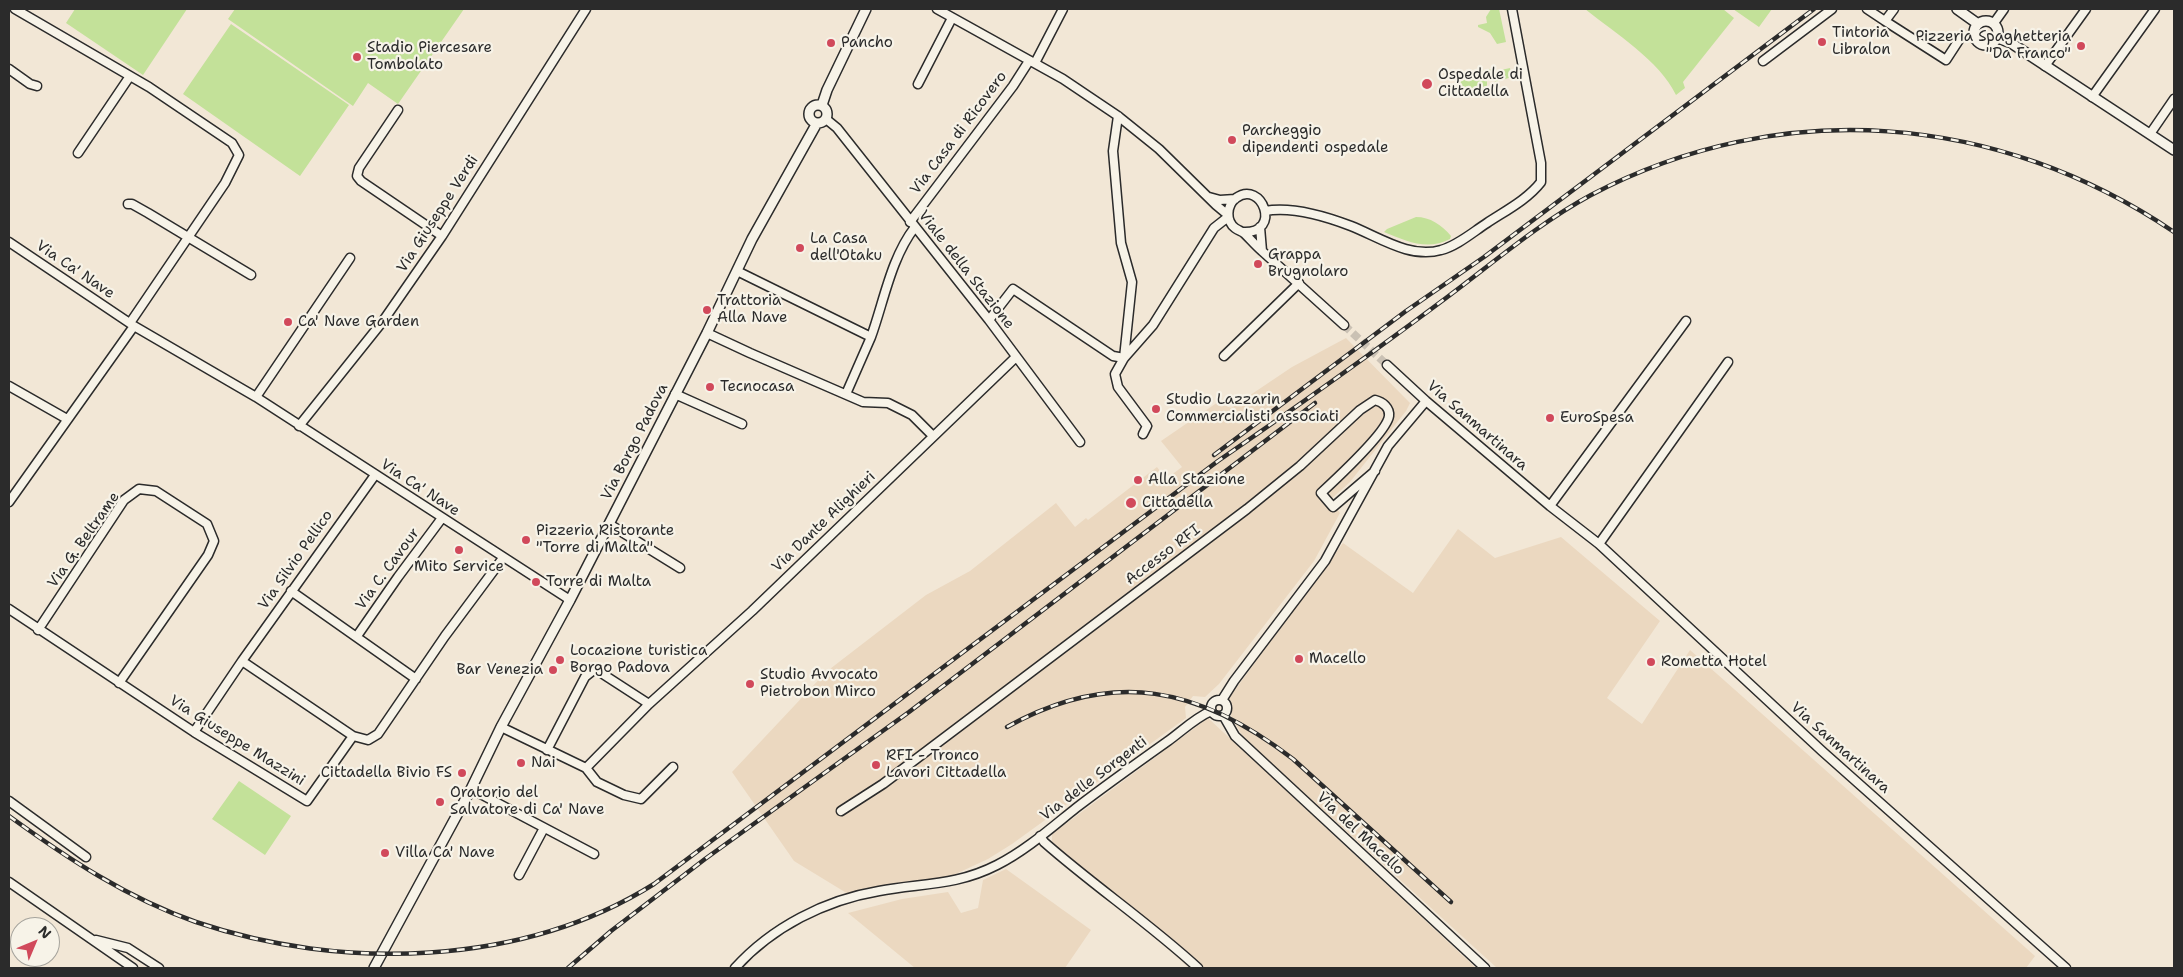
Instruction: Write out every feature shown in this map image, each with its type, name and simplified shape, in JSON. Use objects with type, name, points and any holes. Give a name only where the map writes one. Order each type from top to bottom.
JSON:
[{"type":"street","points":[[9,500],[132,324],[232,171],[239,155],[232,143],[130,76],[15,9]]},
{"type":"street","name":"Via Giuseppe Verdi","points":[[299,426],[383,321],[442,236],[586,9]]},
{"type":"street","points":[[822,105],[827,90],[866,9]]},
{"type":"street","points":[[937,9],[1032,62],[1118,116],[1159,149],[1228,216],[1235,228],[1243,232],[1344,325]]},
{"type":"street","name":"Via Casa di Ricovero","points":[[846,394],[871,337],[892,270],[910,235],[913,225],[1032,62],[1063,9]]},
{"type":"street","points":[[1265,211],[1286,209],[1320,217],[1350,226],[1414,252],[1431,252],[1452,246],[1527,196],[1541,182],[1541,168],[1512,9]]},
{"type":"street","points":[[1763,61],[1832,9]]},
{"type":"street","points":[[1867,9],[1946,60],[1959,40]]},
{"type":"street","points":[[1885,21],[1894,9]]},
{"type":"street","points":[[1957,9],[1978,24]]},
{"type":"street","points":[[1994,23],[2004,9]]},
{"type":"street","points":[[2045,66],[2086,9]]},
{"type":"street","points":[[2092,97],[2155,9]]},
{"type":"street","points":[[918,84],[952,18]]},
{"type":"street","points":[[1984,21],[1994,23],[1999,32],[1998,38],[1989,45],[1978,42],[1974,33],[1978,24],[1984,21]]},
{"type":"street","points":[[1998,38],[2011,43],[2174,150]]},
{"type":"street","points":[[9,69],[30,84],[37,86]]},
{"type":"street","points":[[78,153],[130,76]]},
{"type":"street","points":[[2150,134],[2174,99]]},
{"type":"street","points":[[815,105],[822,105],[828,112],[821,121],[811,119],[809,112],[815,105]]},
{"type":"street","points":[[398,110],[359,168],[357,176],[361,181],[442,236]]},
{"type":"street","points":[[1118,116],[1113,151],[1121,242],[1132,282],[1124,358]]},
{"type":"street","name":"Viale della Stazione","points":[[821,121],[837,128],[989,320],[1080,442]]},
{"type":"street","name":"Via Borgo Padova","points":[[374,968],[472,789],[501,727],[570,600],[707,333],[752,239],[821,121]]},
{"type":"street","points":[[1209,197],[1220,200],[1251,195],[1260,200],[1266,216],[1260,227],[1262,251]]},
{"type":"street","points":[[1143,434],[1147,426],[1118,388],[1115,374],[1124,358],[1153,325],[1214,228],[1228,216],[1229,209],[1235,199]]},
{"type":"street","points":[[128,204],[132,204],[148,213],[251,275]]},
{"type":"street","points":[[1243,232],[1249,232],[1260,227]]},
{"type":"street","name":"Via Ca' Nave","points":[[9,242],[132,324],[256,397],[570,600]]},
{"type":"street","points":[[256,397],[350,258]]},
{"type":"street","points":[[737,272],[871,337]]},
{"type":"street","points":[[1224,356],[1299,283]]},
{"type":"street","points":[[989,320],[1013,289],[1113,356],[1124,358]]},
{"type":"street","points":[[1550,506],[1686,321]]},
{"type":"street","points":[[707,333],[750,354],[863,402],[888,403],[912,415],[933,436]]},
{"type":"street","name":"Via Dante Alighieri","points":[[586,768],[649,704],[757,606],[1016,357]]},
{"type":"street","points":[[1599,544],[1728,362]]},
{"type":"street","name":"Via Sanmartinara","points":[[1386,365],[1550,506],[1599,544],[1822,751],[2066,968]]},
{"type":"street","points":[[9,386],[67,419]]},
{"type":"street","points":[[675,394],[742,424]]},
{"type":"street","name":"Accesso RFI","points":[[841,811],[883,784],[1247,509],[1300,466],[1369,402],[1375,400],[1381,401],[1389,410],[1390,415],[1385,426],[1346,470],[1321,493],[1332,507],[1375,471]]},
{"type":"street","points":[[1223,715],[1217,716],[1211,711],[1212,703],[1222,700],[1234,681],[1325,561],[1388,446],[1426,401]]},
{"type":"street","name":"Via Silvio Pellico","points":[[194,732],[291,591],[375,475]]},
{"type":"street","name":"Via G. Beltrame","points":[[38,630],[124,500],[140,489],[156,491],[207,524],[214,541],[208,556],[119,682]]},
{"type":"street","name":"Via C. Cavour","points":[[357,636],[442,518]]},
{"type":"street","points":[[609,524],[680,568]]},
{"type":"street","points":[[242,661],[353,736],[368,740],[378,734],[445,636],[503,558]]},
{"type":"street","points":[[291,591],[416,679]]},
{"type":"street","name":"Via Giuseppe Mazzini","points":[[9,609],[194,732],[307,801],[353,736]]},
{"type":"street","points":[[547,750],[585,678],[595,669],[649,704]]},
{"type":"street","name":"Via del Macello","points":[[1222,700],[1227,707],[1223,715],[1235,736],[1486,968]]},
{"type":"street","name":"Via delle Sorgenti","points":[[1198,968],[1136,915],[1091,883],[1044,842],[1040,836],[1126,771],[1211,711]]},
{"type":"street","points":[[501,727],[586,768],[597,782],[624,795],[641,798],[673,767]]},
{"type":"street","points":[[472,789],[594,854]]},
{"type":"street","points":[[9,801],[86,856]]},
{"type":"street","points":[[519,875],[544,828]]},
{"type":"street","points":[[735,968],[776,933],[796,920],[823,907],[856,896],[880,891],[938,884],[972,876],[998,865],[1040,836]]},
{"type":"street","points":[[9,882],[133,968]]},
{"type":"street","points":[[94,940],[128,948],[159,968]]},
{"type":"shaded area","points":[[1346,338],[1410,403],[1406,411],[1350,482],[1330,500],[1340,513],[1314,561],[1219,684],[1205,697],[1193,696],[1185,707],[1186,718],[1012,844],[988,859],[934,884],[858,900],[794,861],[732,772],[826,672],[926,595],[970,571],[1056,503],[1075,527],[1086,518],[1088,520],[1157,467],[1166,479],[1182,467],[1161,441],[1218,402],[1231,408],[1292,367]]},
{"type":"shaded area","points":[[1458,529],[1495,558],[1561,537],[1660,621],[1607,698],[1642,724],[1690,650],[2035,956],[2026,968],[1497,968],[1243,737],[1230,714],[1229,698],[1343,543],[1413,593]]},
{"type":"shaded area","points":[[1208,718],[1476,968],[1189,968],[1052,844],[1052,834]]},
{"type":"shaded area","points":[[1006,869],[1091,930],[1065,968],[915,968],[848,913],[902,899],[948,892],[961,913],[978,908],[983,880]]},
{"type":"green space","points":[[75,9],[187,9],[143,75],[66,23]]},
{"type":"green space","name":"Stadio Piercesare Tombolato","points":[[235,9],[464,9],[398,104],[368,83],[353,106],[228,19]]},
{"type":"green space","points":[[1491,9],[1499,9],[1506,42],[1497,44],[1490,33],[1478,27],[1478,25],[1487,23],[1486,17]]},
{"type":"green space","points":[[1585,9],[1723,9],[1734,18],[1683,82],[1685,88],[1676,95],[1669,83],[1648,59]]},
{"type":"green space","points":[[1733,9],[1772,9],[1759,27]]},
{"type":"green space","points":[[231,24],[349,105],[300,176],[183,94]]},
{"type":"green space","points":[[1510,68],[1512,77],[1495,82],[1494,78],[1487,80],[1487,86],[1460,91],[1456,81],[1460,80],[1459,76],[1491,69],[1492,72]]},
{"type":"green space","points":[[1416,217],[1426,218],[1435,222],[1444,228],[1451,236],[1450,239],[1441,243],[1425,244],[1408,241],[1384,232]]},
{"type":"green space","points":[[239,781],[291,816],[265,855],[212,819]]},
{"type":"tunnel","points":[[1344,325],[1387,365]]},
{"type":"railway","points":[[1214,455],[1406,311],[1484,257],[1814,9]]},
{"type":"railway","points":[[9,816],[75,862],[122,889],[196,922],[252,938],[310,948],[370,953],[430,952],[489,945],[547,932],[602,911],[654,884],[1218,461],[1390,340],[1553,218],[1591,195],[1663,163],[1738,142],[1813,131],[1888,131],[1962,142],[2035,162],[2106,192],[2174,232]]},
{"type":"railway","points":[[568,968],[611,931],[705,859],[909,712],[1315,403]]},
{"type":"railway","points":[[1007,727],[1046,708],[1084,697],[1120,692],[1155,694],[1189,702],[1224,715],[1293,759],[1451,902]]},
{"type":"place","name":"Tintoria Libralon","points":[[1822,42]]},
{"type":"place","name":"Pancho","points":[[831,43]]},
{"type":"place","name":"Pizzeria Spaghetteria \"Da Franco\"","points":[[2081,46]]},
{"type":"place","name":"Stadio Piercesare Tombolato","points":[[357,57]]},
{"type":"place","name":"Ospedale di Cittadella","points":[[1427,84]]},
{"type":"place","name":"Parcheggio dipendenti ospedale","points":[[1232,140]]},
{"type":"place","name":"La Casa dell'Otaku","points":[[800,248]]},
{"type":"place","name":"Grappa Brugnolaro","points":[[1258,264]]},
{"type":"place","name":"Trattoria Alla Nave","points":[[707,310]]},
{"type":"place","name":"Ca' Nave Garden","points":[[288,322]]},
{"type":"place","name":"Tecnocasa","points":[[710,387]]},
{"type":"place","name":"Studio Lazzarin Commercialisti associati","points":[[1156,409]]},
{"type":"place","name":"EuroSpesa","points":[[1550,418]]},
{"type":"place","name":"Alla Stazione","points":[[1138,480]]},
{"type":"place","name":"Cittadella","points":[[1131,503]]},
{"type":"place","name":"Pizzeria Ristorante \"Torre di Malta\"","points":[[526,540]]},
{"type":"place","name":"Mito Service","points":[[459,550]]},
{"type":"place","name":"Torre di Malta","points":[[536,582]]},
{"type":"place","name":"Macello","points":[[1299,659]]},
{"type":"place","name":"Locazione turistica Borgo Padova","points":[[560,660]]},
{"type":"place","name":"Rometta Hotel","points":[[1651,662]]},
{"type":"place","name":"Bar Venezia","points":[[553,670]]},
{"type":"place","name":"Studio Avvocato Pietrobon Mirco","points":[[750,684]]},
{"type":"place","name":"Nai","points":[[521,763]]},
{"type":"place","name":"RFI - Tronco Lavori Cittadella","points":[[876,765]]},
{"type":"place","name":"Cittadella Bivio FS","points":[[462,773]]},
{"type":"place","name":"Oratorio del Salvatore di Ca' Nave","points":[[440,802]]},
{"type":"place","name":"Villa Ca' Nave","points":[[385,853]]}]
